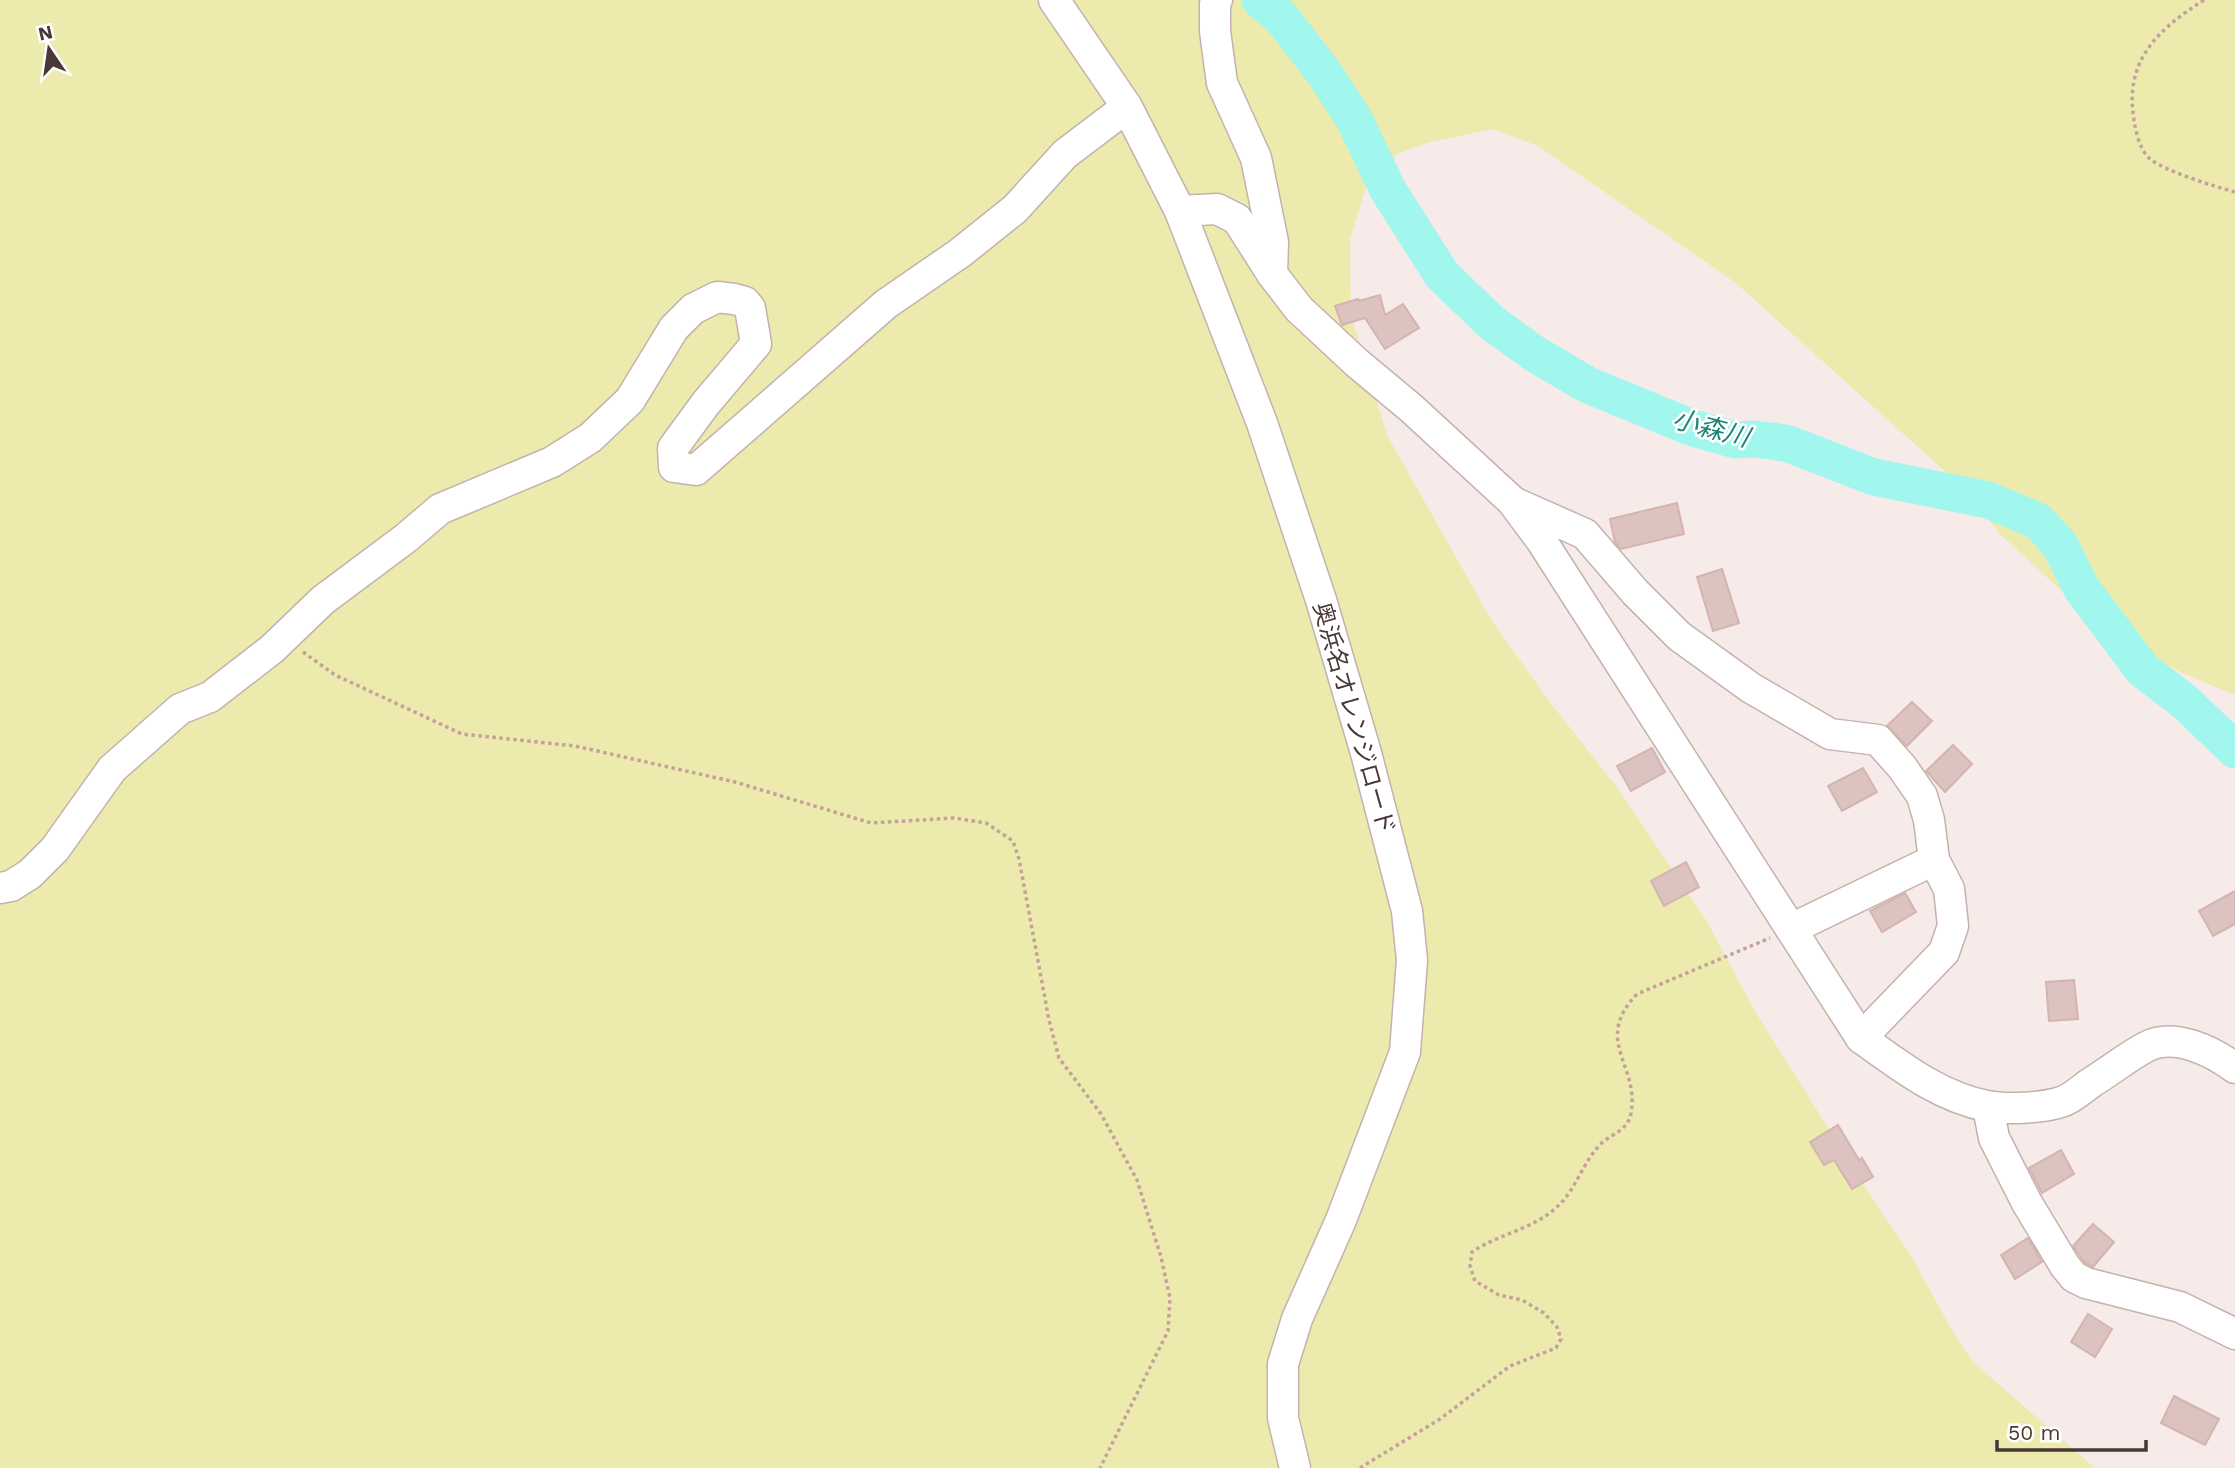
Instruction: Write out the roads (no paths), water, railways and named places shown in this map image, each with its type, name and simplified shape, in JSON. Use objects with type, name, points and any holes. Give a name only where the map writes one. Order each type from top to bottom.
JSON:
[{"type":"street","name":"奥浜名オレンジロード","points":[[1054,0],[1128,107],[1180,211],[1262,423],[1321,600],[1370,766],[1408,911],[1412,960],[1405,1052],[1341,1220],[1297,1319],[1283,1364],[1283,1418],[1295,1468]]},
{"type":"street","points":[[1217,0],[1214,4],[1215,31],[1222,83],[1256,158],[1273,242],[1272,274]]},
{"type":"street","points":[[0,888],[11,886],[30,874],[55,849],[112,769],[180,709],[210,697],[284,639],[323,600],[440,509],[552,462],[590,438],[630,400],[674,328],[693,309],[717,297],[745,302],[750,308],[756,344],[706,403],[673,448],[674,467],[696,470],[886,304],[960,253],[1015,209],[1065,153],[1128,107]]},
{"type":"street","points":[[1180,211],[1217,209],[1237,219],[1272,274],[1299,309],[1512,501],[1541,540],[1861,1038],[1904,1069],[1947,1094],[1988,1107],[2029,1107],[2063,1102],[2148,1045],[2172,1041],[2195,1046],[2235,1068]]},
{"type":"street","points":[[1512,501],[1584,534],[1635,592],[1679,636],[1751,688],[1830,734],[1878,740],[1902,767],[1922,796],[1934,860],[1949,889],[1953,926],[1944,952],[1861,1038]]},
{"type":"street","points":[[1791,929],[1934,860]]},
{"type":"street","points":[[1988,1107],[1994,1138],[2022,1192],[2074,1277],[2086,1283],[2180,1307],[2235,1334]]},
{"type":"waterway","name":"小森川","points":[[1260,0],[1281,17],[1324,73],[1354,119],[1388,190],[1442,275],[1492,323],[1535,354],[1588,385],[1690,427],[1735,440],[1754,439],[1786,443],[1874,477],[1988,500],[2038,521],[2060,545],[2082,589],[2143,670],[2185,702],[2235,750]]}]
